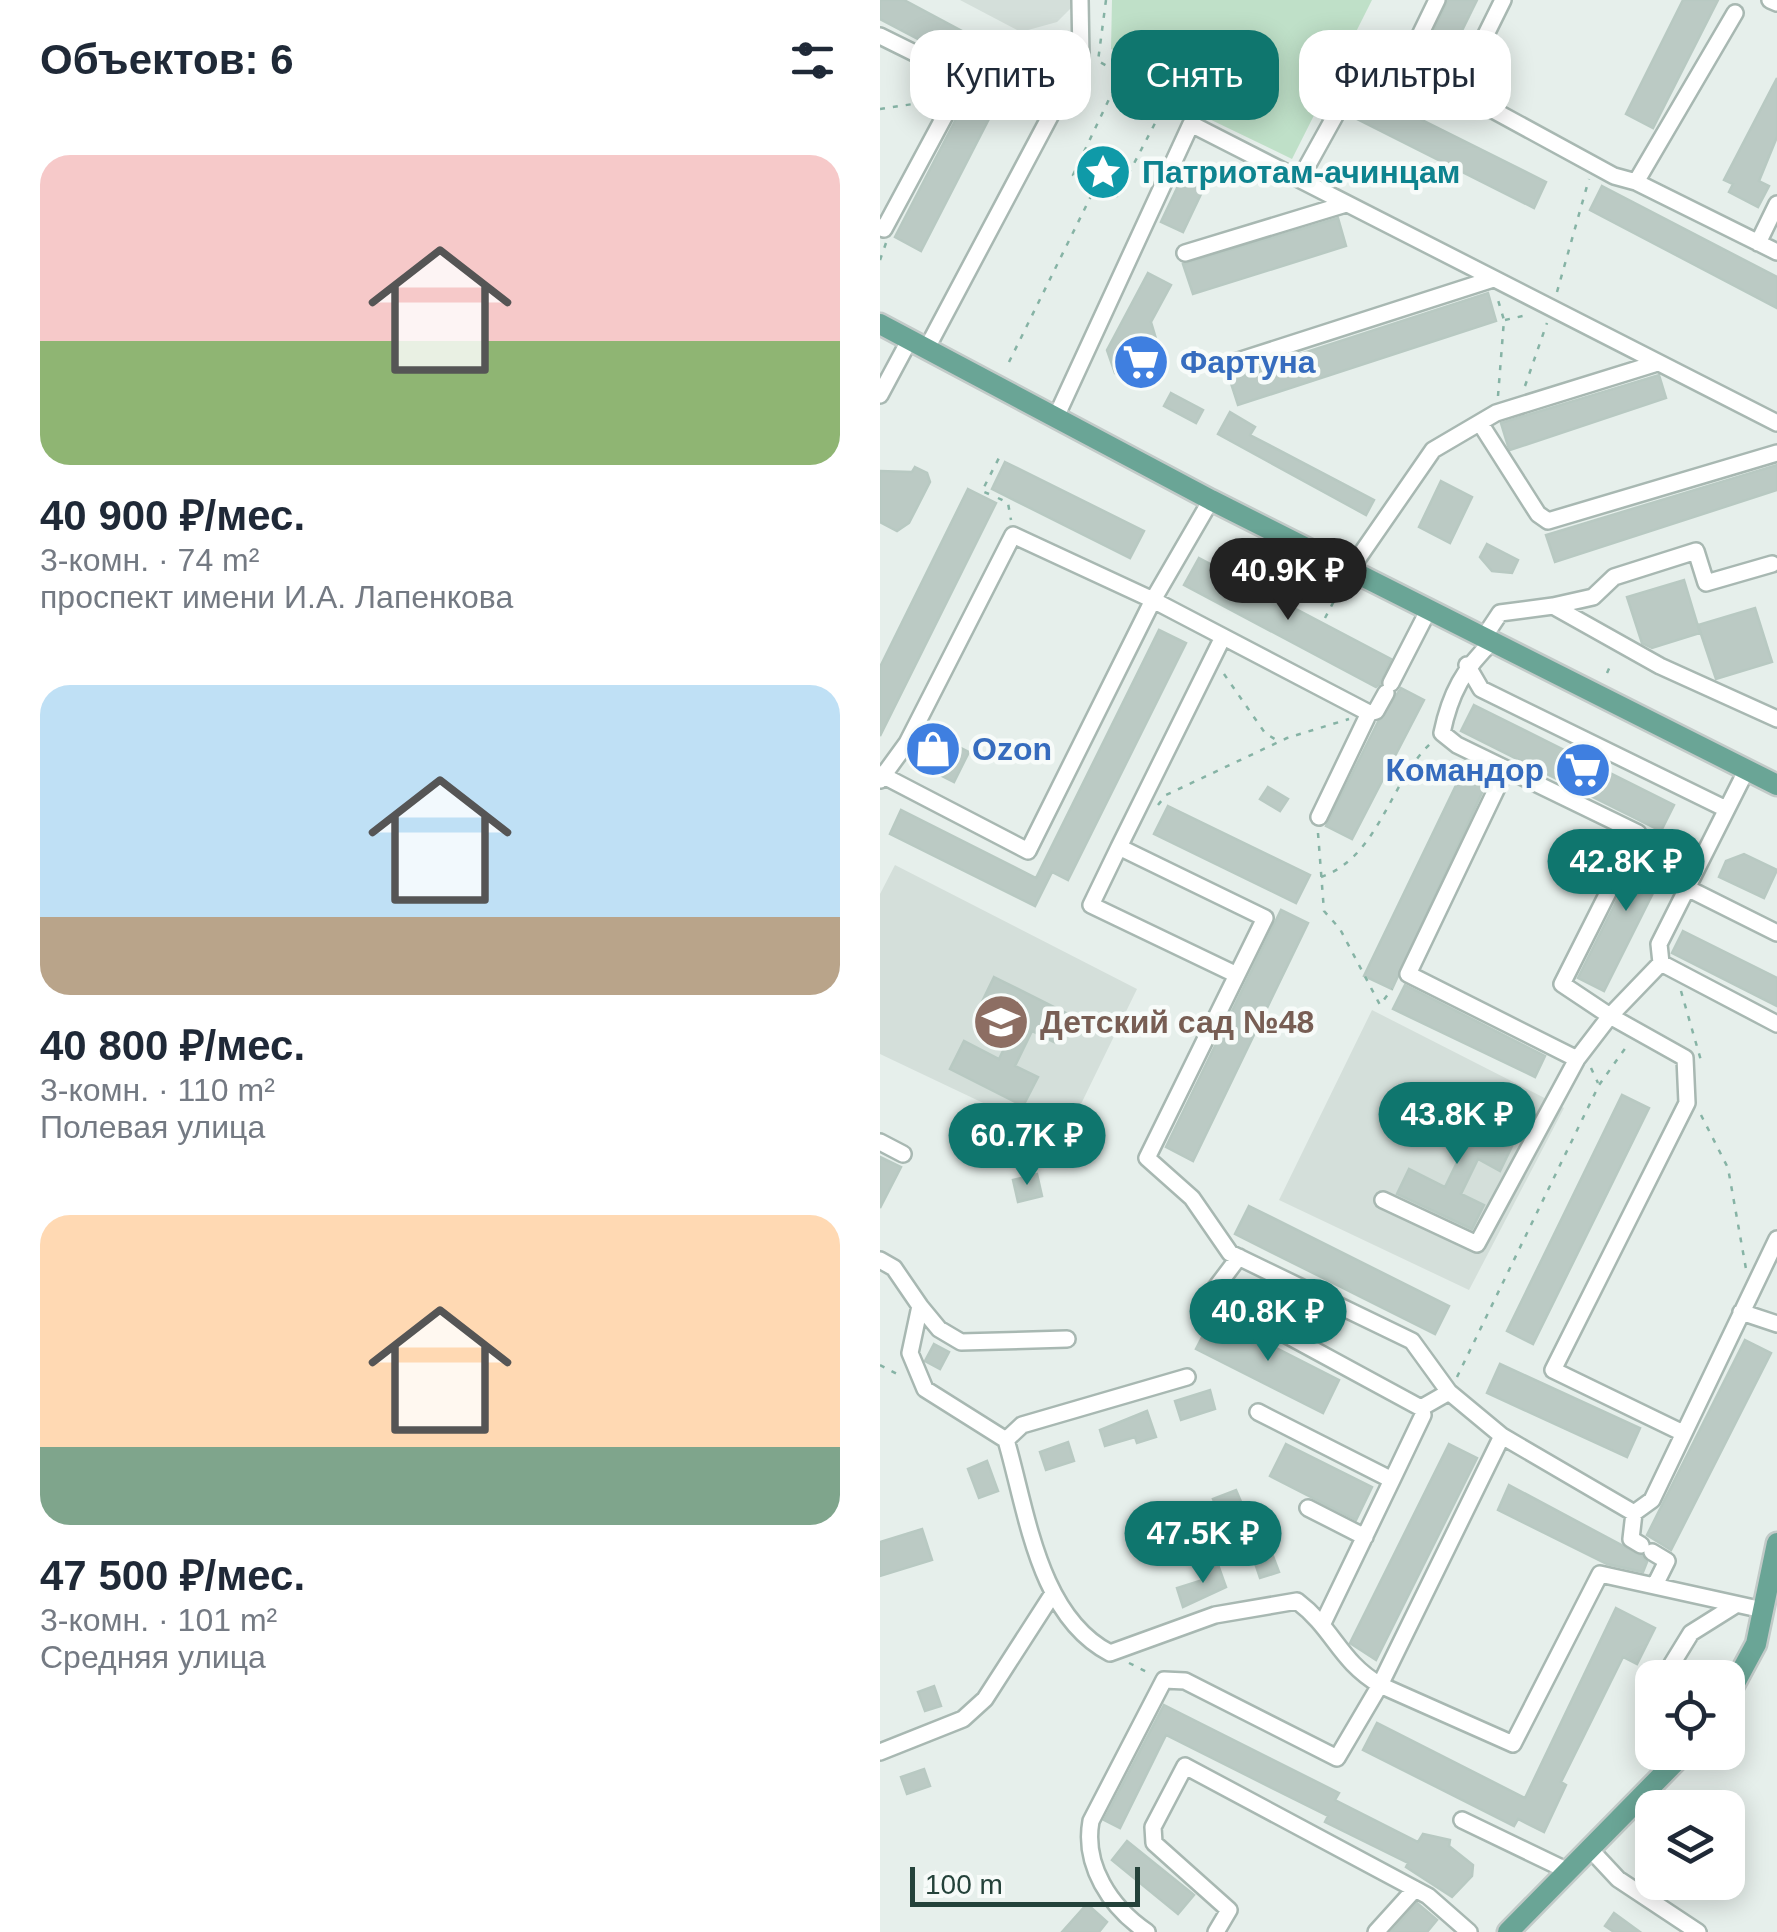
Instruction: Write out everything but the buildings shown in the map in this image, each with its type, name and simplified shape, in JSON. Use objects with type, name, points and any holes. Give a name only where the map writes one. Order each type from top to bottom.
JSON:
[{"type":"main road","points":[[880,324],[1211,500],[1777,785]]},
{"type":"main road","points":[[1745,1664],[1756,1644],[1777,1543]]},
{"type":"main road","points":[[1508,1932],[1667,1770]]},
{"type":"street","points":[[1080,0],[1081,30]]},
{"type":"street","points":[[1422,30],[1437,0]]},
{"type":"street","points":[[1488,30],[1503,0]]},
{"type":"street","points":[[1636,182],[1735,13]]},
{"type":"street","points":[[880,36],[910,51]]},
{"type":"street","points":[[1511,119],[1614,176],[1636,182],[1777,252]]},
{"type":"street","points":[[880,227],[884,229],[942,120]]},
{"type":"street","points":[[880,394],[918,344],[1047,120]]},
{"type":"street","points":[[1300,180],[1333,120]]},
{"type":"street","points":[[1056,417],[1192,124],[1654,364],[1777,422]]},
{"type":"street","points":[[1185,253],[1346,204]]},
{"type":"street","points":[[1758,242],[1777,204]]},
{"type":"street","points":[[1235,362],[1492,280]]},
{"type":"street","points":[[1350,570],[1433,450],[1496,413],[1654,364]]},
{"type":"street","points":[[1480,423],[1538,514],[1548,521],[1777,453]]},
{"type":"street","points":[[1211,500],[1153,600],[1028,851],[881,776],[907,743],[1013,535],[1153,600],[1370,714]]},
{"type":"street","points":[[1684,1434],[1553,1370],[1688,1103],[1685,1058],[1562,984],[1638,833],[1442,733],[1448,706],[1467,665],[1488,639],[1500,614],[1593,597],[1614,577],[1696,551],[1706,583],[1772,564]]},
{"type":"street","points":[[1553,606],[1660,666],[1777,719]]},
{"type":"street","points":[[1320,817],[1370,714],[1376,711],[1389,688],[1429,609]]},
{"type":"street","points":[[1223,637],[1092,905],[1237,975]]},
{"type":"street","points":[[1467,665],[1481,689],[1724,808]]},
{"type":"street","points":[[1506,769],[1408,974],[1581,1056]]},
{"type":"street","points":[[1747,769],[1724,808],[1659,944],[1668,967],[1777,1024]]},
{"type":"street","points":[[1119,847],[1265,918],[1147,1158],[1192,1198],[1230,1253],[1412,1341],[1449,1392],[1502,1436],[1634,1513]]},
{"type":"street","points":[[1687,888],[1777,933]]},
{"type":"street","points":[[1383,1200],[1476,1244],[1581,1056],[1610,1016],[1668,967]]},
{"type":"street","points":[[880,1142],[903,1154]]},
{"type":"street","points":[[1656,1584],[1667,1561],[1630,1539],[1634,1513],[1652,1500],[1777,1240]]},
{"type":"street","points":[[1240,1258],[1211,1294],[1421,1408],[1423,1415],[1324,1621]]},
{"type":"street","points":[[880,1260],[894,1268],[939,1329],[961,1342],[1067,1339]]},
{"type":"street","points":[[920,1306],[910,1354],[925,1389],[1006,1440],[1052,1595],[1089,1642],[1110,1653],[1216,1615],[1264,1603],[1297,1601],[1324,1621],[1341,1652],[1359,1672],[1513,1744],[1600,1574],[1762,1610]]},
{"type":"street","points":[[1742,1312],[1777,1324]]},
{"type":"street","points":[[1006,1440],[1022,1426],[1187,1376]]},
{"type":"street","points":[[1421,1408],[1449,1392]]},
{"type":"street","points":[[1258,1412],[1392,1480]]},
{"type":"street","points":[[1140,1930],[1100,1880],[1089,1835],[1091,1820],[1164,1680],[1185,1680],[1338,1758],[1380,1684],[1502,1436]]},
{"type":"street","points":[[1308,1508],[1365,1537]]},
{"type":"street","points":[[880,1752],[962,1719],[984,1699],[1052,1595]]},
{"type":"street","points":[[1674,1660],[1691,1633],[1734,1606]]},
{"type":"street","points":[[1216,1932],[1229,1910],[1154,1843],[1153,1827],[1185,1766],[1414,1890],[1470,1932]]},
{"type":"street","points":[[1462,1820],[1568,1871]]},
{"type":"street","points":[[1590,1849],[1618,1879],[1698,1932]]},
{"type":"street","points":[[1376,1932],[1414,1890]]},
{"type":"path","points":[[1106,0],[1098,61],[1111,68]]},
{"type":"path","points":[[1111,97],[1073,175],[1118,196],[1157,120]]},
{"type":"path","points":[[880,109],[910,105]]},
{"type":"path","points":[[1185,120],[1192,124]]},
{"type":"path","points":[[1518,406],[1552,310],[1594,164]]},
{"type":"path","points":[[1010,362],[1096,186]]},
{"type":"path","points":[[1492,280],[1504,320],[1496,413]]},
{"type":"path","points":[[1504,320],[1552,310]]},
{"type":"path","points":[[989,494],[982,490],[1002,452]]},
{"type":"path","points":[[998,498],[1008,504],[1013,535]]},
{"type":"path","points":[[1325,618],[1350,570]]},
{"type":"path","points":[[1212,658],[1266,733],[1279,742]]},
{"type":"path","points":[[1607,674],[1612,662]]},
{"type":"path","points":[[1156,807],[1166,795],[1279,742],[1370,714]]},
{"type":"path","points":[[1319,878],[1341,870],[1374,832],[1413,761],[1442,733]]},
{"type":"path","points":[[1320,817],[1319,878],[1324,910],[1340,929],[1380,1005],[1392,988]]},
{"type":"path","points":[[1668,967],[1703,1059],[1700,1073]]},
{"type":"path","points":[[1449,1392],[1599,1084],[1636,1032]]},
{"type":"path","points":[[1581,1056],[1599,1084]]},
{"type":"path","points":[[1694,1102],[1728,1168],[1751,1293]]},
{"type":"shaded area","points":[[960,0],[1070,0],[1071,8],[1057,22],[1017,30]]},
{"type":"shaded area","name":"Детский сад №48","points":[[895,865],[1137,989],[1063,1141],[880,1054],[880,894]]},
{"type":"shaded area","points":[[1372,1010],[1564,1108],[1469,1290],[1279,1200]]},
{"type":"green space","points":[[1112,0],[1372,0],[1357,30],[1299,30],[1299,120],[1312,120],[1292,159],[1211,120],[1279,120],[1279,30],[1111,30]]},
{"type":"place","name":"Патриотам-ачинцам","points":[[1103,172]]},
{"type":"place","name":"Фартуна","points":[[1141,362]]},
{"type":"place","name":"Ozon","points":[[933,749]]},
{"type":"place","name":"Командор","points":[[1583,770]]},
{"type":"place","name":"Детский сад №48","points":[[1001,1022]]}]
